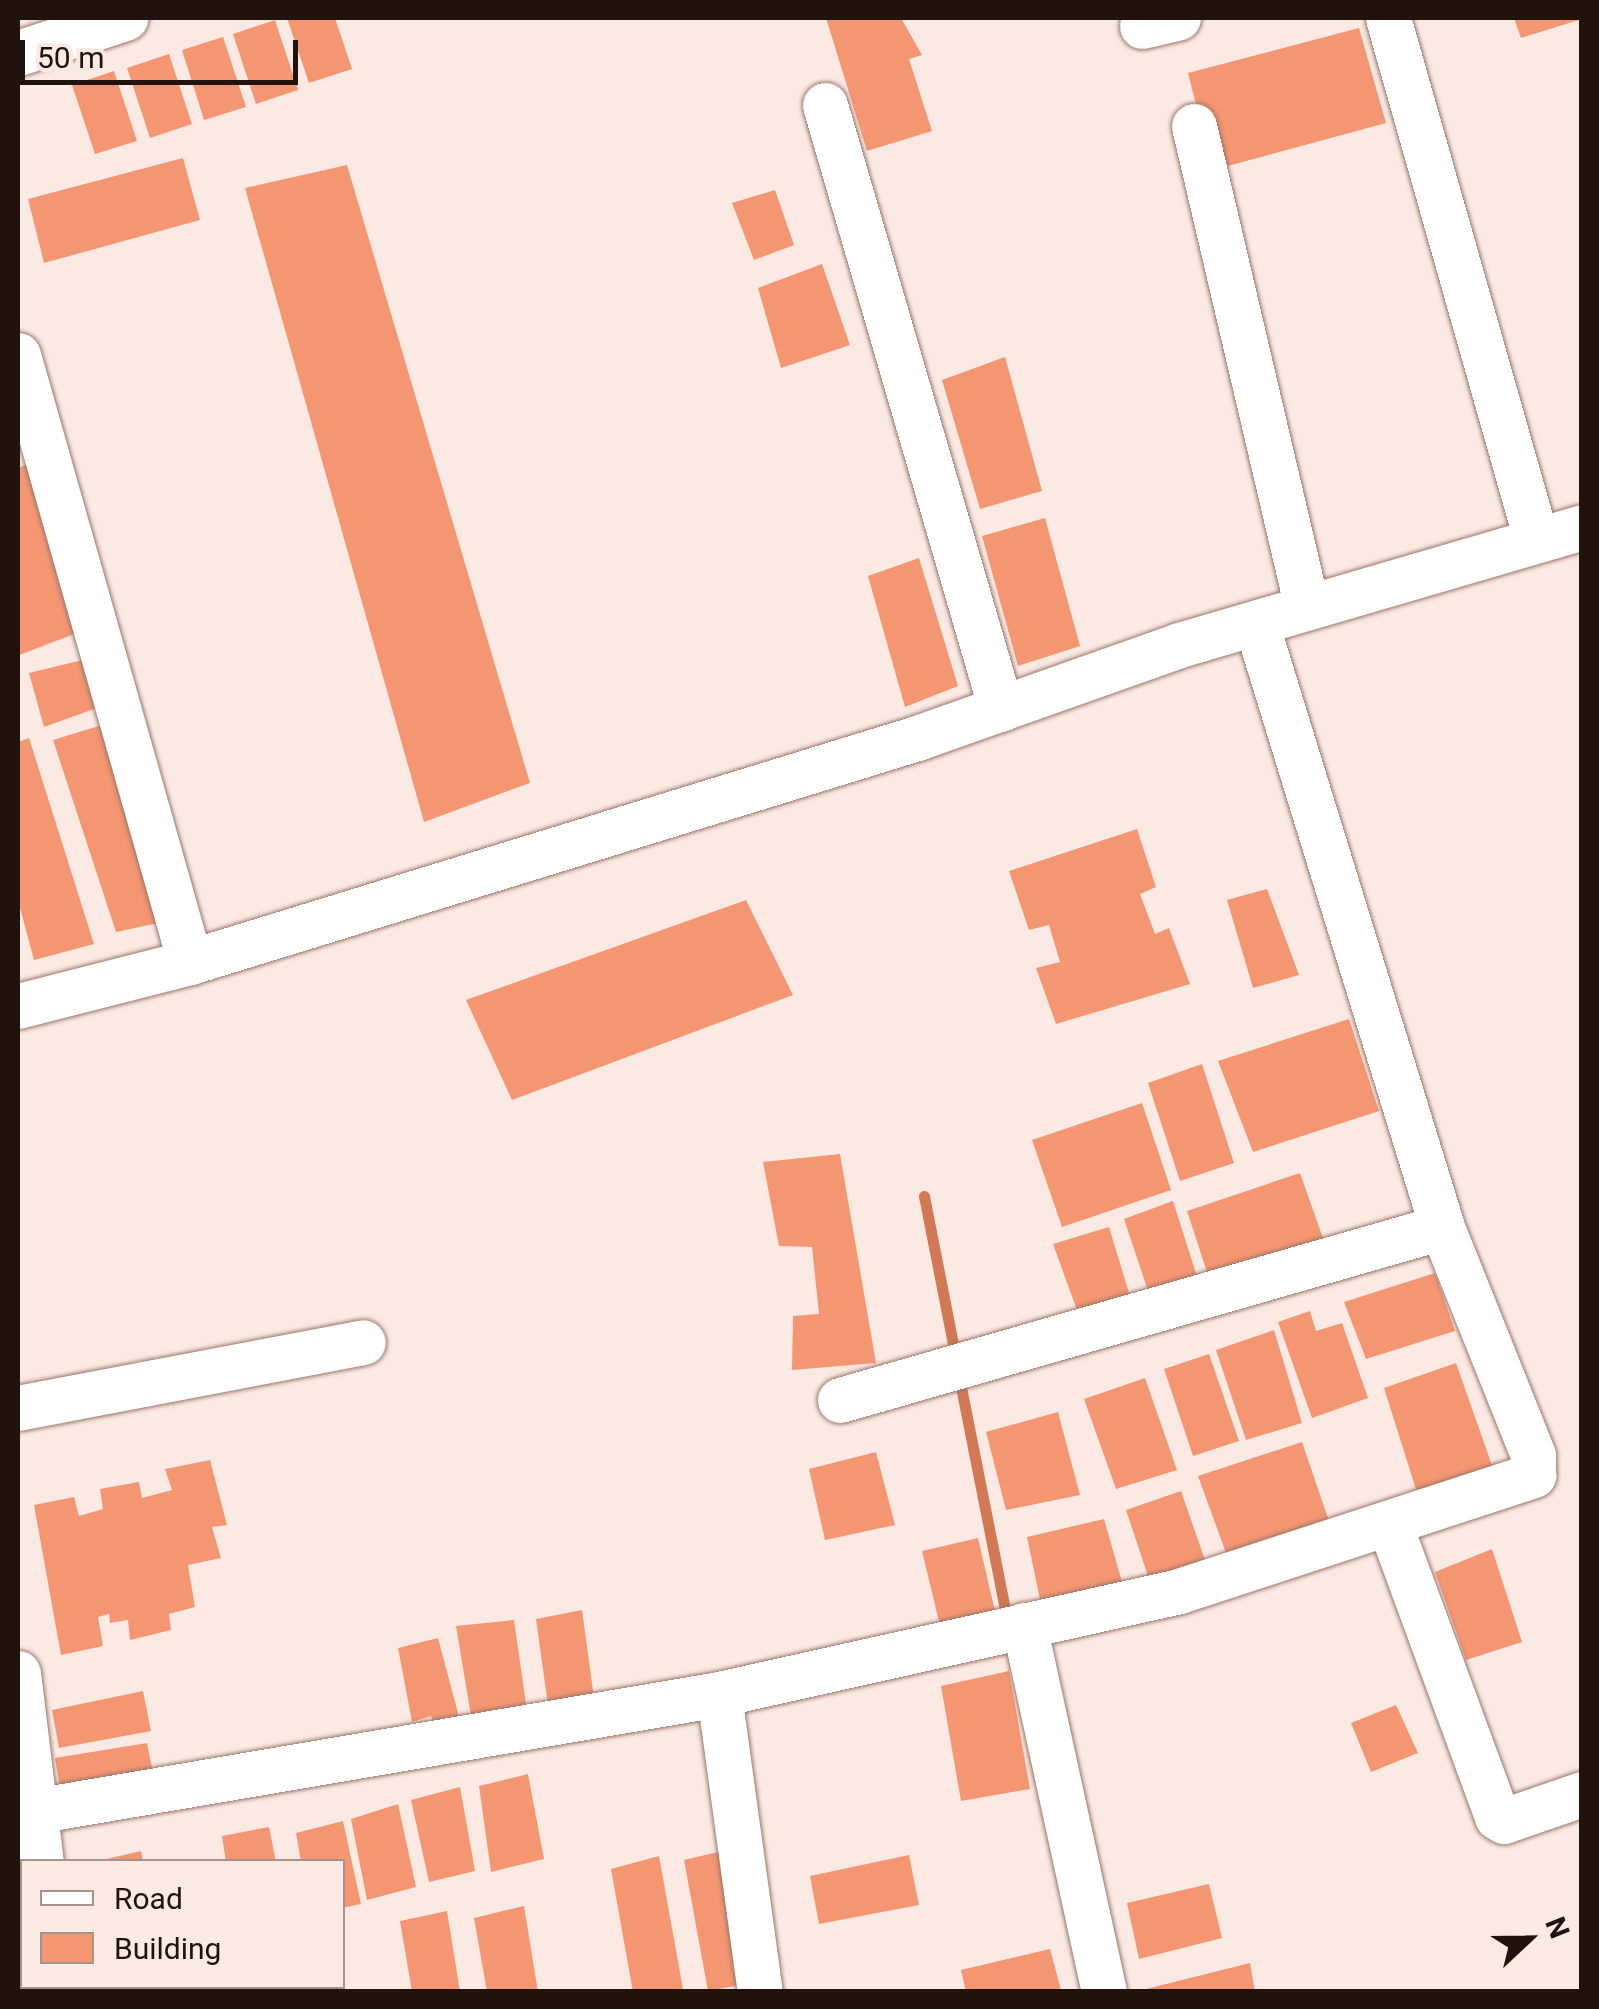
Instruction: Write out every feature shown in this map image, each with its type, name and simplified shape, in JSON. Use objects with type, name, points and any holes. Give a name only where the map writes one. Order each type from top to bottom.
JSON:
[{"type":"street","points":[[18,53],[125,18]]},
{"type":"street","points":[[1388,18],[1536,539]]},
{"type":"street","points":[[825,104],[1001,709]]},
{"type":"street","points":[[1194,126],[1308,606]]},
{"type":"street","points":[[18,355],[190,962]]},
{"type":"street","points":[[18,1006],[190,962],[1001,709],[1308,606],[1582,526]]},
{"type":"street","points":[[34,1811],[719,1694],[1180,1590],[1533,1475],[1533,1455],[1442,1227],[1256,623]]},
{"type":"street","points":[[840,1400],[1442,1227]]},
{"type":"street","points":[[18,1408],[363,1342]]},
{"type":"street","points":[[1388,1523],[1497,1818],[1504,1821],[1582,1794]]},
{"type":"street","points":[[1024,1625],[1104,1992]]},
{"type":"street","points":[[18,1674],[41,1859]]},
{"type":"street","points":[[719,1694],[760,1992]]},
{"type":"building","points":[[287,18],[335,18],[352,69],[309,83]]},
{"type":"building","points":[[826,18],[901,18],[922,55],[909,59],[932,131],[867,151]]},
{"type":"building","points":[[1514,18],[1582,18],[1582,19],[1521,38]]},
{"type":"building","points":[[275,20],[298,90],[256,104],[233,34]]},
{"type":"building","points":[[1359,28],[1386,123],[1213,170],[1188,73]]},
{"type":"building","points":[[223,37],[246,107],[204,120],[182,50]]},
{"type":"building","points":[[169,54],[192,124],[150,138],[127,68]]},
{"type":"building","points":[[114,71],[137,141],[95,154],[72,85]]},
{"type":"building","points":[[183,158],[200,220],[44,263],[28,199]]},
{"type":"building","points":[[347,165],[530,783],[424,822],[245,188]]},
{"type":"building","points":[[775,190],[794,245],[754,260],[732,203]]},
{"type":"building","points":[[822,264],[850,345],[781,368],[758,288]]},
{"type":"building","points":[[1005,357],[1042,491],[980,509],[942,380]]},
{"type":"building","points":[[28,464],[77,633],[19,655],[18,468]]},
{"type":"building","points":[[1045,518],[1080,646],[1018,666],[982,536]]},
{"type":"building","points":[[919,558],[958,686],[905,707],[868,576]]},
{"type":"building","points":[[95,657],[108,704],[44,727],[29,673]]},
{"type":"building","points":[[112,722],[172,920],[116,932],[53,740]]},
{"type":"building","points":[[29,738],[94,944],[34,960],[18,900],[18,742]]},
{"type":"building","points":[[1137,829],[1156,887],[1140,894],[1155,934],[1169,928],[1190,984],[1056,1024],[1036,968],[1060,962],[1049,925],[1029,930],[1009,871]]},
{"type":"building","points":[[1267,889],[1299,975],[1253,988],[1227,900]]},
{"type":"building","points":[[746,900],[793,995],[512,1100],[466,1000]]},
{"type":"building","points":[[1349,1019],[1379,1111],[1253,1152],[1218,1061]]},
{"type":"building","points":[[1202,1064],[1234,1163],[1180,1181],[1148,1083]]},
{"type":"building","points":[[1142,1103],[1171,1190],[1062,1227],[1032,1140]]},
{"type":"building","points":[[840,1154],[876,1363],[792,1370],[793,1316],[819,1314],[812,1247],[779,1246],[763,1162]]},
{"type":"building","points":[[1300,1173],[1325,1244],[1209,1278],[1187,1211]]},
{"type":"building","points":[[1173,1201],[1201,1289],[1152,1303],[1124,1219]]},
{"type":"building","points":[[1109,1227],[1133,1306],[1082,1324],[1053,1244]]},
{"type":"building","points":[[1435,1273],[1455,1331],[1366,1359],[1344,1302]]},
{"type":"building","points":[[1310,1311],[1316,1331],[1342,1323],[1368,1398],[1312,1418],[1278,1322]]},
{"type":"building","points":[[1274,1330],[1302,1423],[1246,1440],[1216,1350]]},
{"type":"building","points":[[1209,1354],[1239,1441],[1193,1456],[1164,1369]]},
{"type":"building","points":[[1456,1363],[1494,1471],[1419,1499],[1384,1388]]},
{"type":"building","points":[[1145,1378],[1177,1470],[1116,1489],[1084,1399]]},
{"type":"building","points":[[1058,1412],[1080,1495],[1006,1510],[986,1432]]},
{"type":"building","points":[[1302,1442],[1329,1521],[1226,1553],[1198,1476]]},
{"type":"building","points":[[876,1452],[895,1525],[825,1540],[809,1469]]},
{"type":"building","points":[[210,1460],[227,1525],[212,1527],[221,1558],[188,1565],[195,1607],[169,1614],[171,1630],[130,1640],[128,1620],[110,1623],[109,1614],[98,1617],[103,1646],[61,1655],[34,1505],[74,1497],[79,1516],[103,1509],[100,1489],[139,1482],[142,1498],[172,1490],[165,1469]]},
{"type":"building","points":[[1181,1491],[1205,1560],[1149,1579],[1126,1510]]},
{"type":"building","points":[[1104,1519],[1126,1596],[1043,1614],[1027,1537]]},
{"type":"building","points":[[978,1538],[998,1624],[943,1638],[922,1551]]},
{"type":"building","points":[[1492,1549],[1522,1642],[1466,1660],[1435,1572]]},
{"type":"building","points":[[582,1610],[594,1698],[548,1705],[536,1619]]},
{"type":"building","points":[[514,1620],[526,1704],[471,1716],[456,1626]]},
{"type":"building","points":[[438,1638],[462,1728],[437,1732],[431,1716],[412,1722],[398,1648]]},
{"type":"building","points":[[1009,1671],[1030,1789],[961,1801],[941,1686]]},
{"type":"building","points":[[143,1691],[151,1731],[59,1748],[52,1710]]},
{"type":"building","points":[[1396,1705],[1418,1753],[1371,1772],[1351,1723]]},
{"type":"building","points":[[147,1743],[154,1778],[61,1794],[55,1758]]},
{"type":"building","points":[[528,1774],[544,1859],[491,1872],[479,1786]]},
{"type":"building","points":[[460,1787],[475,1871],[429,1882],[411,1800]]},
{"type":"building","points":[[398,1804],[416,1887],[367,1900],[351,1819]]},
{"type":"building","points":[[343,1821],[361,1904],[345,1907],[345,1859],[300,1859],[296,1833]]},
{"type":"building","points":[[269,1827],[275,1859],[226,1859],[222,1836]]},
{"type":"building","points":[[731,1849],[751,1983],[708,1991],[684,1860]]},
{"type":"building","points":[[141,1851],[142,1859],[106,1859]]},
{"type":"building","points":[[909,1855],[919,1905],[819,1924],[810,1876]]},
{"type":"building","points":[[659,1856],[683,1989],[633,1992],[611,1869]]},
{"type":"building","points":[[1209,1884],[1222,1938],[1139,1959],[1127,1903]]},
{"type":"building","points":[[524,1906],[538,1992],[487,1992],[474,1918]]},
{"type":"building","points":[[447,1911],[460,1992],[412,1992],[400,1921]]},
{"type":"building","points":[[1050,1949],[1061,1990],[966,1992],[961,1970]]},
{"type":"building","points":[[1250,1963],[1255,1992],[1142,1992],[1142,1990]]},
{"type":"building","points":[[224,1989],[224,1992],[120,1992]]},
{"type":"waterway","points":[[924,1196],[956,1359]]},
{"type":"waterway","points":[[959,1377],[1007,1619]]}]
